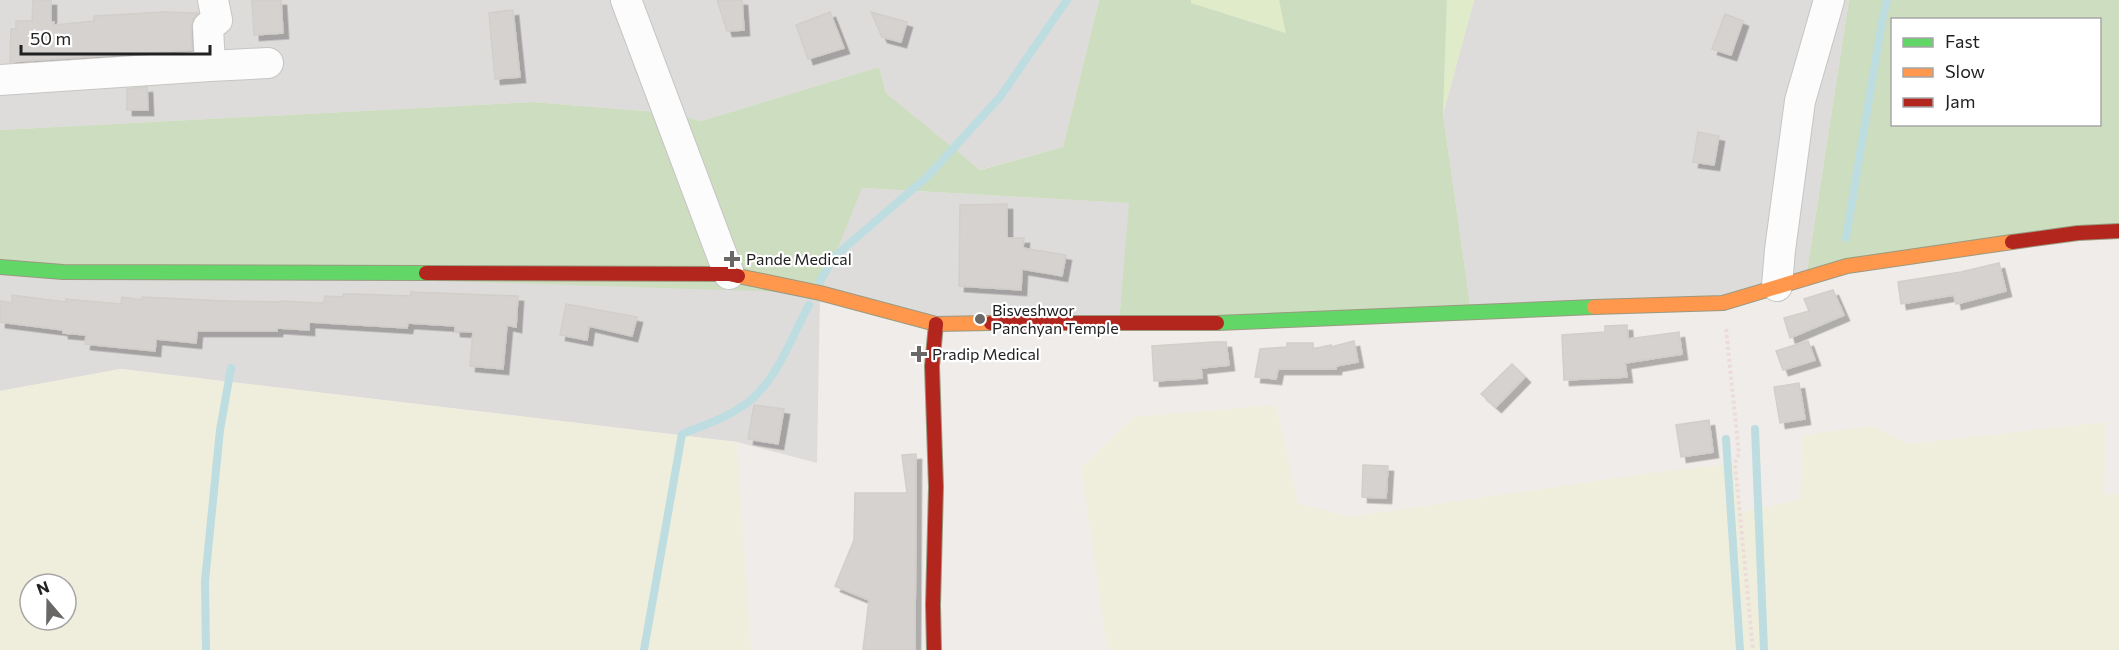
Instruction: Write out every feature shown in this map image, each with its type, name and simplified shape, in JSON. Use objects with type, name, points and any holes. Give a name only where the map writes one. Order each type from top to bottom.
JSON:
[{"type":"street","points":[[210,66],[208,27],[217,20],[213,0]]},
{"type":"street","points":[[626,0],[729,274]]},
{"type":"street","points":[[1777,286],[1800,101],[1829,0]]},
{"type":"street","points":[[0,80],[268,63]]},
{"type":"street","points":[[0,267],[63,272],[729,274],[820,293],[936,324],[1221,323],[1472,311],[1723,303],[1847,266],[2078,233],[2119,231]]},
{"type":"street","points":[[934,650],[936,487],[932,366],[936,324]]},
{"type":"path","points":[[1723,303],[1739,454],[1736,463],[1753,650]]},
{"type":"shaded area","points":[[0,0],[1099,0],[1063,147],[979,170],[886,93],[879,67],[701,121],[669,113],[533,102],[0,130]]},
{"type":"shaded area","points":[[1474,0],[1849,0],[1806,278],[1723,303],[1471,311],[1443,114]]},
{"type":"shaded area","points":[[861,188],[1130,203],[1119,322],[936,324],[820,293],[817,463],[737,442],[121,369],[0,391],[0,267]]},
{"type":"green space","points":[[1099,0],[1191,0],[1191,3],[1286,33],[1279,0],[1447,0],[1443,114],[1471,311],[1119,322],[1129,203],[862,188],[820,293],[0,267],[0,130],[533,102],[669,113],[701,121],[879,67],[886,93],[980,170],[1063,147]]},
{"type":"green space","points":[[1191,0],[1279,0],[1287,33],[1190,3]]},
{"type":"green space","points":[[1447,0],[1474,0],[1443,114]]},
{"type":"green space","points":[[1849,0],[2119,0],[2119,231],[1806,278]]},
{"type":"green space","points":[[121,369],[737,442],[751,650],[0,650],[0,391]]},
{"type":"green space","points":[[1276,405],[1298,503],[1349,517],[1650,473],[1735,463],[1741,512],[1800,500],[1803,435],[1872,426],[1909,444],[2106,422],[2104,495],[2119,494],[2119,650],[1107,650],[1081,468],[1133,417]]},
{"type":"building","points":[[33,0],[51,0],[51,22],[54,22],[54,25],[94,21],[94,16],[164,12],[198,13],[191,27],[192,50],[10,62],[11,29],[16,29],[16,21],[32,21]]},
{"type":"building","points":[[252,0],[281,0],[283,33],[254,35]]},
{"type":"building","points":[[717,0],[742,0],[744,30],[727,31]]},
{"type":"building","points":[[513,10],[520,77],[495,79],[489,13]]},
{"type":"building","points":[[830,12],[844,48],[808,59],[796,25]]},
{"type":"building","points":[[871,12],[907,22],[901,42],[882,37]]},
{"type":"building","points":[[1725,14],[1743,21],[1731,55],[1712,49]]},
{"type":"building","points":[[147,87],[148,110],[127,110],[127,89]]},
{"type":"building","points":[[1698,132],[1719,136],[1714,165],[1693,162]]},
{"type":"building","points":[[1007,204],[1007,238],[1024,238],[1023,248],[1066,255],[1062,276],[1022,269],[1021,290],[959,286],[960,205]]},
{"type":"building","points":[[1999,263],[2006,291],[1956,304],[1954,295],[1901,304],[1898,282],[1961,272]]},
{"type":"building","points":[[1833,290],[1844,315],[1790,338],[1784,318],[1809,311],[1804,299]]},
{"type":"building","points":[[411,292],[518,296],[516,327],[507,325],[503,369],[470,366],[473,332],[455,331],[455,326],[408,323],[407,328],[309,322],[309,330],[277,328],[277,331],[197,331],[196,343],[156,339],[155,351],[85,344],[86,335],[0,322],[0,301],[12,303],[12,295],[66,302],[66,299],[121,304],[122,297],[142,300],[142,297],[324,303],[325,296],[343,297],[343,294],[357,294],[411,296]]},
{"type":"building","points":[[566,304],[637,317],[632,336],[589,326],[587,340],[560,335]]},
{"type":"building","points":[[1627,325],[1628,339],[1679,332],[1682,354],[1625,363],[1627,377],[1564,380],[1562,335],[1605,332],[1605,326]]},
{"type":"building","points":[[1354,341],[1358,362],[1336,366],[1336,369],[1278,369],[1276,379],[1255,377],[1260,349],[1287,347],[1287,343],[1313,343],[1313,349]]},
{"type":"building","points":[[1808,341],[1815,360],[1783,370],[1776,351]]},
{"type":"building","points":[[1226,342],[1229,365],[1201,368],[1202,378],[1154,381],[1152,346]]},
{"type":"building","points":[[1512,364],[1525,377],[1496,407],[1481,394]]},
{"type":"building","points":[[1799,383],[1805,419],[1780,423],[1774,387]]},
{"type":"building","points":[[754,405],[784,409],[778,444],[748,439]]},
{"type":"building","points":[[1709,420],[1713,452],[1681,457],[1676,425]]},
{"type":"building","points":[[916,454],[915,650],[863,650],[869,600],[835,586],[854,540],[855,493],[907,493],[902,455]]},
{"type":"building","points":[[1363,465],[1388,466],[1386,498],[1362,497]]},
{"type":"waterway","points":[[820,281],[835,256],[927,177],[1000,97],[1067,0]]},
{"type":"waterway","points":[[1846,238],[1887,0]]},
{"type":"waterway","points":[[644,650],[682,434],[727,415],[744,405],[762,389],[784,355],[809,305]]},
{"type":"waterway","points":[[206,650],[205,581],[220,430],[231,368]]},
{"type":"waterway","points":[[1755,429],[1764,650]]},
{"type":"waterway","points":[[1726,439],[1740,650]]},
{"type":"traffic: fast","points":[[0,267],[63,272],[426,273]]},
{"type":"traffic: fast","points":[[1217,323],[1594,307]]},
{"type":"traffic: slow","points":[[1594,307],[1723,303],[1847,266],[2012,242]]},
{"type":"traffic: slow","points":[[738,276],[820,293],[936,324],[991,323]]},
{"type":"traffic: jam","points":[[2012,242],[2078,233],[2119,231]]},
{"type":"traffic: jam","points":[[426,273],[729,274],[738,276]]},
{"type":"traffic: jam","points":[[991,323],[1217,323]]},
{"type":"traffic: jam","points":[[934,650],[936,487],[932,366],[936,324]]},
{"type":"place","name":"Pande Medical","points":[[732,259]]},
{"type":"place","name":"Bisveshwor Panchyan Temple","points":[[980,319]]},
{"type":"place","name":"Pradip Medical","points":[[919,354]]}]
